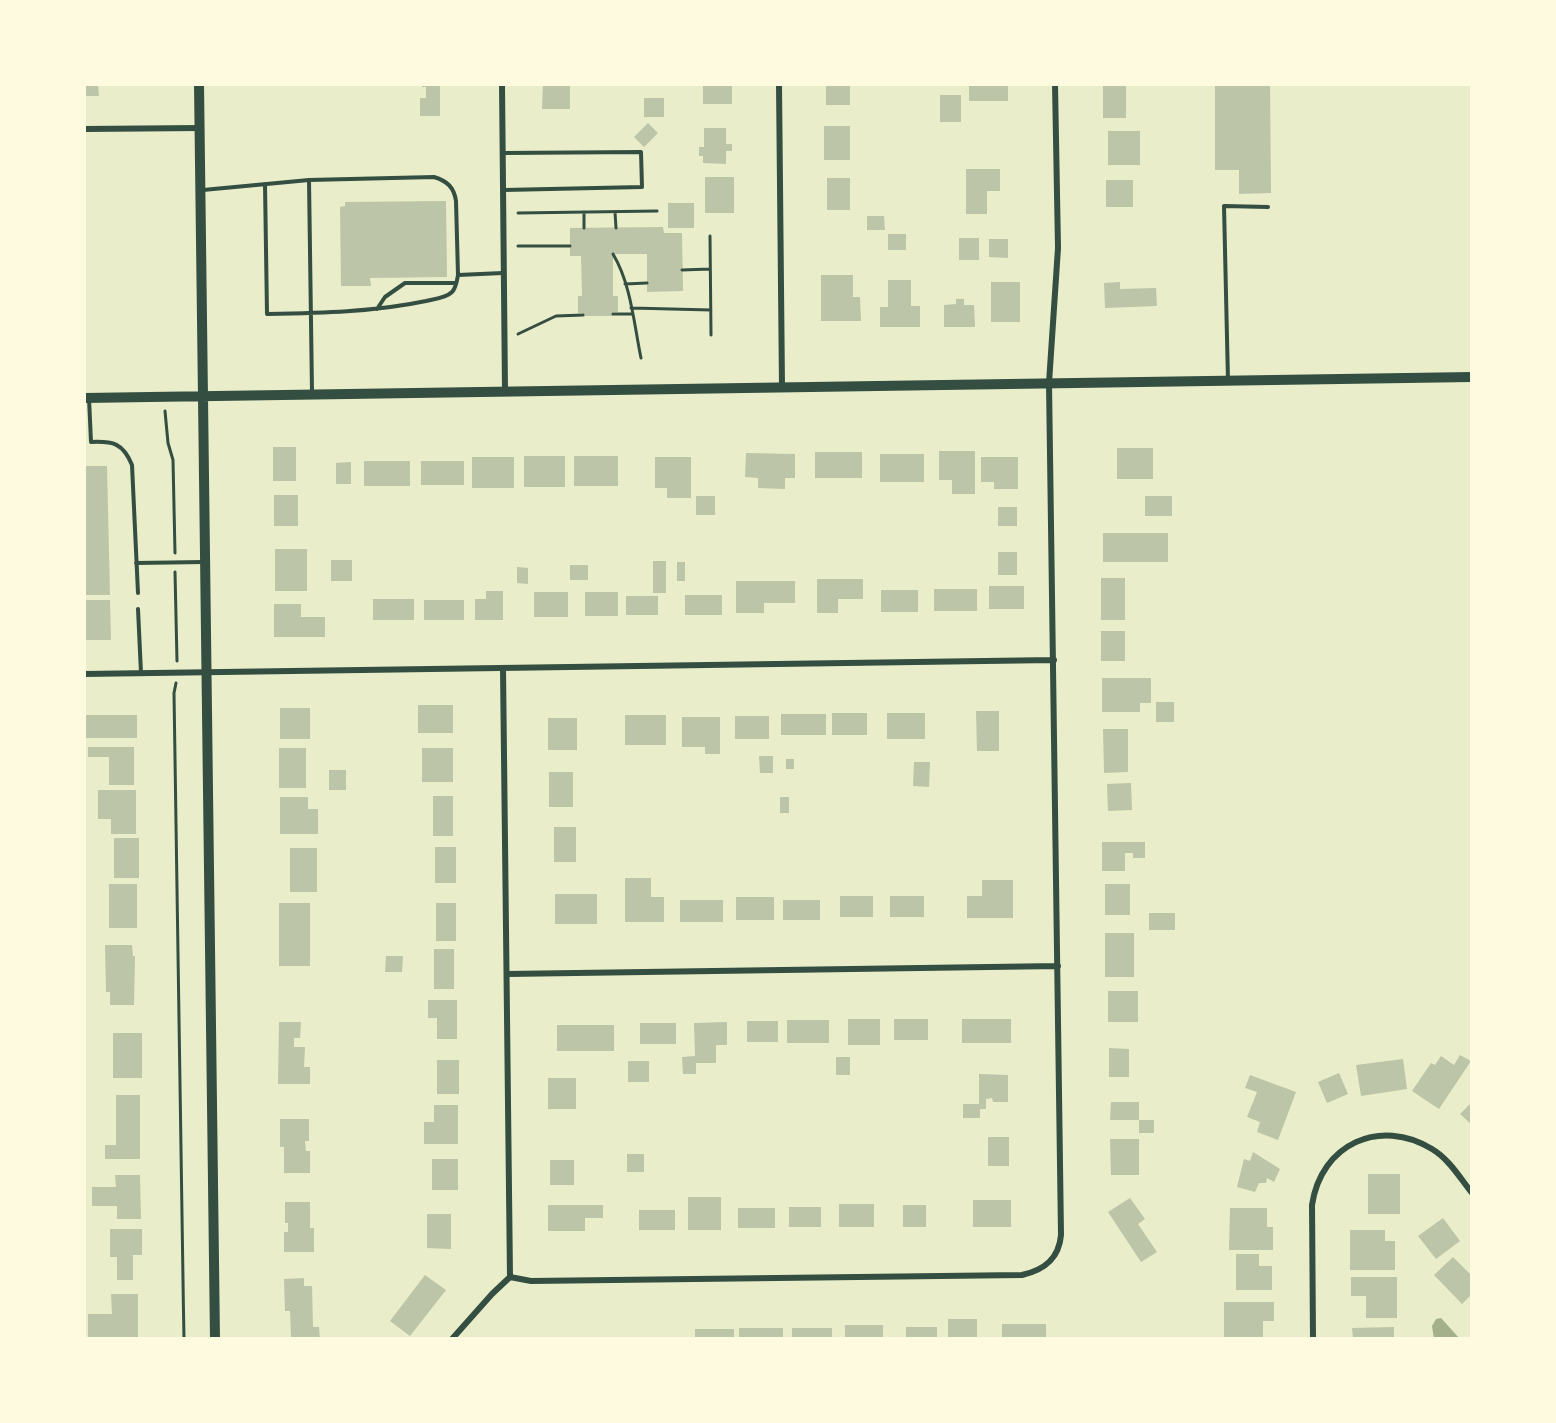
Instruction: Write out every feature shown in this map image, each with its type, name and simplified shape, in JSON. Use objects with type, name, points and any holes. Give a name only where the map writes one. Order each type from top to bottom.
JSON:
[{"type":"main road","points":[[199,84],[215,1339]]},
{"type":"main road","points":[[87,398],[1472,377]]},
{"type":"street","points":[[502,84],[505,391]]},
{"type":"street","points":[[779,84],[782,387]]},
{"type":"street","points":[[510,1277],[531,1281],[1022,1275],[1040,1270],[1054,1257],[1060,1246],[1049,383],[1058,248],[1055,84]]},
{"type":"street","points":[[84,129],[200,128]]},
{"type":"street","points":[[84,674],[1054,660]]},
{"type":"street","points":[[452,1339],[510,1277],[503,668]]},
{"type":"street","points":[[507,975],[1058,966]]},
{"type":"street","points":[[1313,1339],[1312,1205],[1320,1174],[1341,1150],[1363,1138],[1386,1135],[1414,1139],[1443,1157],[1472,1193]]},
{"type":"lane","points":[[502,153],[641,152],[642,187],[503,190]]},
{"type":"lane","points":[[201,190],[309,180],[434,177],[445,180],[455,190],[456,201],[458,275],[451,293],[440,298],[376,309],[267,314],[266,184]]},
{"type":"lane","points":[[309,180],[312,395]]},
{"type":"lane","points":[[1228,381],[1224,206],[1268,207]]},
{"type":"lane","points":[[458,275],[504,273]]},
{"type":"lane","points":[[376,309],[385,297],[405,284],[456,283]]},
{"type":"lane","points":[[87,398],[91,442],[118,445],[126,451],[132,465],[138,593]]},
{"type":"lane","points":[[136,563],[206,562]]},
{"type":"lane","points":[[138,609],[141,673]]},
{"type":"path","points":[[518,213],[657,211]]},
{"type":"path","points":[[584,212],[584,228]]},
{"type":"path","points":[[615,212],[616,228]]},
{"type":"path","points":[[710,236],[711,335]]},
{"type":"path","points":[[518,246],[570,246]]},
{"type":"path","points":[[612,254],[625,284],[641,358]]},
{"type":"path","points":[[682,270],[710,268]]},
{"type":"path","points":[[625,284],[648,283]]},
{"type":"path","points":[[631,308],[711,310]]},
{"type":"path","points":[[613,314],[632,314]]},
{"type":"path","points":[[518,334],[556,316],[583,315]]},
{"type":"path","points":[[164,397],[168,443],[173,460],[177,672],[174,693],[184,1339]]},
{"type":"shaded area","points":[[1441,1318],[1460,1339],[1434,1339],[1432,1326],[1436,1319]]},
{"type":"building","points":[[84,84],[98,84],[99,96],[84,96]]},
{"type":"building","points":[[422,84],[451,84],[451,86],[440,86],[440,116],[420,116],[420,98],[426,98],[426,87],[422,87]]},
{"type":"building","points":[[543,84],[570,84],[570,109],[542,109]]},
{"type":"building","points":[[703,84],[732,84],[732,104],[703,104]]},
{"type":"building","points":[[826,84],[850,84],[850,105],[826,105]]},
{"type":"building","points":[[969,84],[1008,84],[1008,101],[969,101]]},
{"type":"building","points":[[1103,84],[1126,84],[1126,118],[1103,118]]},
{"type":"building","points":[[1215,84],[1270,84],[1271,193],[1239,194],[1239,170],[1215,170]]},
{"type":"building","points":[[940,95],[961,95],[961,122],[940,122]]},
{"type":"building","points":[[644,98],[664,98],[664,117],[644,117]]},
{"type":"building","points":[[648,123],[658,133],[644,147],[634,137]]},
{"type":"building","points":[[824,126],[850,126],[850,160],[824,160]]},
{"type":"building","points":[[704,128],[726,128],[726,144],[732,144],[732,151],[726,151],[726,164],[703,163],[703,156],[699,156],[699,147],[704,147]]},
{"type":"building","points":[[1108,131],[1140,131],[1140,165],[1108,165]]},
{"type":"building","points":[[966,169],[1000,169],[1000,191],[987,191],[987,214],[966,214]]},
{"type":"building","points":[[705,177],[734,177],[734,213],[705,213]]},
{"type":"building","points":[[827,178],[850,178],[850,210],[827,210]]},
{"type":"building","points":[[1106,180],[1133,180],[1133,207],[1106,207]]},
{"type":"building","points":[[446,201],[447,277],[370,278],[371,286],[341,286],[340,207],[345,206],[345,202]]},
{"type":"building","points":[[668,203],[694,203],[694,228],[668,228]]},
{"type":"building","points":[[867,216],[884,216],[885,230],[867,230]]},
{"type":"building","points":[[663,227],[664,233],[682,233],[683,291],[647,292],[647,254],[613,254],[613,296],[618,296],[618,312],[613,312],[613,316],[583,316],[583,313],[578,313],[578,296],[582,296],[581,256],[570,256],[570,228]]},
{"type":"building","points":[[888,234],[906,234],[906,250],[888,250]]},
{"type":"building","points":[[959,238],[979,238],[979,260],[959,260]]},
{"type":"building","points":[[989,239],[1008,239],[1008,258],[989,257]]},
{"type":"building","points":[[821,275],[853,275],[853,297],[860,297],[861,321],[821,321]]},
{"type":"building","points":[[888,280],[911,280],[911,306],[920,306],[920,327],[880,327],[880,307],[888,307]]},
{"type":"building","points":[[991,282],[1020,282],[1020,322],[991,322]]},
{"type":"building","points":[[1120,282],[1120,289],[1156,288],[1157,306],[1105,308],[1104,283]]},
{"type":"building","points":[[956,299],[964,299],[964,305],[974,305],[975,327],[944,327],[944,305],[956,304]]},
{"type":"building","points":[[273,447],[296,447],[296,481],[273,481]]},
{"type":"building","points":[[1117,448],[1153,448],[1153,479],[1117,479]]},
{"type":"building","points":[[939,451],[975,451],[975,494],[952,494],[952,480],[939,480]]},
{"type":"building","points":[[815,452],[862,452],[862,478],[815,478]]},
{"type":"building","points":[[746,453],[795,454],[795,478],[785,478],[785,489],[758,488],[758,478],[745,477]]},
{"type":"building","points":[[880,454],[924,454],[924,482],[880,482]]},
{"type":"building","points":[[524,456],[565,456],[565,487],[524,487]]},
{"type":"building","points":[[574,456],[618,456],[618,486],[574,486]]},
{"type":"building","points":[[472,457],[514,457],[514,488],[472,488]]},
{"type":"building","points":[[655,457],[691,457],[691,498],[667,498],[667,488],[655,488]]},
{"type":"building","points":[[981,457],[1018,457],[1018,489],[994,489],[994,482],[981,482]]},
{"type":"building","points":[[364,461],[410,461],[410,486],[364,486]]},
{"type":"building","points":[[421,461],[464,461],[464,485],[421,485]]},
{"type":"building","points":[[351,462],[351,484],[336,484],[336,463]]},
{"type":"building","points":[[84,466],[107,466],[110,595],[84,595]]},
{"type":"building","points":[[274,495],[298,495],[298,526],[274,526]]},
{"type":"building","points":[[696,496],[715,496],[715,515],[696,515]]},
{"type":"building","points":[[1145,496],[1172,496],[1172,516],[1145,516]]},
{"type":"building","points":[[998,507],[1017,507],[1017,526],[998,526]]},
{"type":"building","points":[[1103,533],[1168,533],[1168,562],[1103,562]]},
{"type":"building","points":[[275,549],[307,549],[307,591],[275,591]]},
{"type":"building","points":[[998,552],[1017,552],[1017,575],[998,575]]},
{"type":"building","points":[[331,560],[352,560],[352,581],[331,581]]},
{"type":"building","points":[[653,561],[666,561],[666,593],[653,593]]},
{"type":"building","points":[[677,562],[685,562],[685,581],[677,581]]},
{"type":"building","points":[[570,565],[588,565],[588,580],[570,580]]},
{"type":"building","points":[[517,567],[528,568],[528,584],[517,583]]},
{"type":"building","points":[[1101,578],[1125,578],[1125,620],[1101,620]]},
{"type":"building","points":[[817,579],[863,579],[863,599],[838,599],[838,613],[817,613]]},
{"type":"building","points":[[736,581],[795,581],[795,603],[764,603],[764,613],[736,613]]},
{"type":"building","points":[[989,586],[1024,586],[1024,609],[989,609]]},
{"type":"building","points":[[934,589],[977,589],[977,611],[934,611]]},
{"type":"building","points":[[881,590],[918,590],[918,612],[881,612]]},
{"type":"building","points":[[486,591],[503,591],[503,620],[475,620],[475,599],[486,599]]},
{"type":"building","points":[[534,592],[568,592],[568,617],[534,617]]},
{"type":"building","points":[[585,592],[618,592],[618,616],[585,616]]},
{"type":"building","points":[[685,595],[722,595],[722,615],[685,615]]},
{"type":"building","points":[[626,596],[658,596],[658,615],[626,615]]},
{"type":"building","points":[[373,599],[414,599],[414,620],[373,620]]},
{"type":"building","points":[[84,600],[110,600],[111,640],[84,640]]},
{"type":"building","points":[[424,600],[464,600],[464,620],[424,620]]},
{"type":"building","points":[[274,604],[301,604],[301,617],[325,617],[325,637],[274,637]]},
{"type":"building","points":[[1101,631],[1125,631],[1125,661],[1101,661]]},
{"type":"building","points":[[1102,678],[1151,678],[1151,703],[1140,703],[1140,712],[1102,712]]},
{"type":"building","points":[[1156,702],[1174,702],[1174,722],[1156,722]]},
{"type":"building","points":[[418,705],[453,705],[453,733],[418,733]]},
{"type":"building","points":[[280,708],[310,708],[310,739],[280,739]]},
{"type":"building","points":[[976,711],[999,711],[999,751],[977,751]]},
{"type":"building","points":[[832,713],[867,713],[867,735],[832,735]]},
{"type":"building","points":[[887,713],[925,713],[925,739],[887,739]]},
{"type":"building","points":[[781,714],[826,714],[826,735],[781,735]]},
{"type":"building","points":[[86,715],[137,715],[137,738],[86,738]]},
{"type":"building","points":[[625,715],[666,715],[666,745],[625,745]]},
{"type":"building","points":[[735,716],[769,716],[769,739],[735,739]]},
{"type":"building","points":[[682,717],[720,717],[720,754],[705,754],[705,747],[682,747]]},
{"type":"building","points":[[548,718],[577,718],[577,750],[548,750]]},
{"type":"building","points":[[1103,729],[1128,729],[1128,772],[1104,773]]},
{"type":"building","points":[[88,747],[134,747],[134,785],[109,785],[109,757],[88,757]]},
{"type":"building","points":[[279,748],[306,748],[306,788],[279,788]]},
{"type":"building","points":[[422,748],[453,748],[453,782],[422,782]]},
{"type":"building","points":[[759,756],[773,756],[773,773],[760,773]]},
{"type":"building","points":[[786,759],[794,759],[794,769],[786,769]]},
{"type":"building","points":[[914,762],[930,762],[929,787],[913,786]]},
{"type":"building","points":[[329,770],[346,770],[346,790],[329,790]]},
{"type":"building","points":[[549,772],[573,772],[573,807],[549,807]]},
{"type":"building","points":[[1131,783],[1132,810],[1108,811],[1107,784]]},
{"type":"building","points":[[98,790],[136,790],[136,834],[111,834],[111,819],[98,819]]},
{"type":"building","points":[[433,796],[453,796],[453,836],[433,836]]},
{"type":"building","points":[[280,797],[308,797],[308,809],[318,809],[318,834],[280,834]]},
{"type":"building","points":[[780,797],[789,797],[789,813],[780,813]]},
{"type":"building","points":[[554,827],[576,827],[576,862],[554,862]]},
{"type":"building","points":[[114,838],[139,838],[139,878],[114,878]]},
{"type":"building","points":[[1102,842],[1145,842],[1145,858],[1133,858],[1133,853],[1125,853],[1125,871],[1102,871]]},
{"type":"building","points":[[435,847],[456,847],[456,883],[435,883]]},
{"type":"building","points":[[290,848],[317,848],[317,892],[290,892]]},
{"type":"building","points":[[625,878],[651,878],[651,897],[664,897],[664,922],[625,922]]},
{"type":"building","points":[[982,880],[1013,880],[1013,918],[967,918],[967,896],[982,896]]},
{"type":"building","points":[[109,884],[137,884],[137,928],[109,928]]},
{"type":"building","points":[[1105,884],[1130,884],[1130,915],[1105,915]]},
{"type":"building","points":[[555,894],[597,894],[597,924],[555,924]]},
{"type":"building","points":[[840,896],[873,896],[873,917],[840,917]]},
{"type":"building","points":[[890,896],[924,896],[924,917],[890,917]]},
{"type":"building","points":[[736,897],[774,897],[774,920],[736,920]]},
{"type":"building","points":[[680,900],[723,900],[723,922],[680,922]]},
{"type":"building","points":[[783,900],[820,900],[820,920],[783,920]]},
{"type":"building","points":[[279,903],[310,903],[310,966],[279,966]]},
{"type":"building","points":[[436,903],[456,903],[456,941],[436,941]]},
{"type":"building","points":[[1149,913],[1175,913],[1175,930],[1149,930]]},
{"type":"building","points":[[1105,933],[1134,933],[1134,977],[1105,977]]},
{"type":"building","points":[[105,945],[132,945],[133,956],[135,956],[134,1005],[110,1005],[110,992],[106,992]]},
{"type":"building","points":[[434,949],[454,949],[454,989],[434,989]]},
{"type":"building","points":[[386,956],[403,956],[402,972],[385,972]]},
{"type":"building","points":[[1108,991],[1138,991],[1138,1022],[1108,1022]]},
{"type":"building","points":[[428,1000],[457,1000],[457,1039],[437,1039],[437,1018],[428,1018]]},
{"type":"building","points":[[848,1019],[880,1019],[880,1045],[848,1045]]},
{"type":"building","points":[[894,1019],[928,1019],[928,1040],[894,1040]]},
{"type":"building","points":[[962,1019],[1011,1019],[1011,1043],[962,1043]]},
{"type":"building","points":[[787,1020],[829,1020],[829,1043],[787,1043]]},
{"type":"building","points":[[747,1021],[778,1021],[778,1042],[747,1042]]},
{"type":"building","points":[[279,1022],[301,1022],[300,1038],[294,1038],[294,1047],[305,1047],[304,1067],[310,1067],[310,1084],[278,1084]]},
{"type":"building","points":[[727,1022],[727,1045],[716,1045],[716,1063],[696,1063],[696,1074],[683,1074],[682,1057],[695,1056],[694,1023]]},
{"type":"building","points":[[640,1023],[676,1023],[676,1044],[640,1044]]},
{"type":"building","points":[[557,1025],[614,1025],[614,1051],[557,1051]]},
{"type":"building","points":[[113,1033],[142,1033],[142,1078],[113,1078]]},
{"type":"building","points":[[1109,1048],[1129,1049],[1129,1077],[1109,1077]]},
{"type":"building","points":[[1460,1055],[1471,1061],[1439,1109],[1412,1091],[1431,1063],[1435,1065],[1441,1056],[1454,1065]]},
{"type":"building","points":[[836,1057],[850,1057],[850,1075],[836,1075]]},
{"type":"building","points":[[1403,1059],[1407,1089],[1361,1096],[1356,1065]]},
{"type":"building","points":[[437,1060],[459,1060],[459,1094],[437,1094]]},
{"type":"building","points":[[628,1061],[649,1061],[649,1082],[628,1082]]},
{"type":"building","points":[[1339,1073],[1348,1094],[1327,1103],[1318,1082]]},
{"type":"building","points":[[979,1074],[1008,1075],[1008,1102],[993,1102],[992,1098],[986,1099],[986,1109],[980,1109],[980,1118],[963,1118],[963,1104],[979,1104]]},
{"type":"building","points":[[1250,1075],[1296,1092],[1278,1140],[1257,1132],[1260,1122],[1247,1117],[1257,1092],[1245,1088]]},
{"type":"building","points":[[548,1078],[576,1078],[576,1109],[548,1109]]},
{"type":"building","points":[[116,1095],[140,1095],[140,1159],[105,1159],[105,1145],[116,1145]]},
{"type":"building","points":[[1111,1102],[1139,1102],[1139,1120],[1110,1120]]},
{"type":"building","points":[[1472,1102],[1472,1125],[1460,1114]]},
{"type":"building","points":[[434,1105],[458,1105],[458,1144],[424,1144],[424,1122],[434,1122]]},
{"type":"building","points":[[280,1119],[309,1119],[309,1141],[305,1141],[306,1151],[310,1151],[310,1173],[284,1173],[284,1147],[280,1147]]},
{"type":"building","points":[[1139,1120],[1154,1120],[1154,1133],[1139,1133]]},
{"type":"building","points":[[988,1137],[1009,1137],[1009,1166],[988,1166]]},
{"type":"building","points":[[1110,1139],[1139,1139],[1139,1175],[1111,1175]]},
{"type":"building","points":[[1253,1152],[1280,1169],[1274,1182],[1267,1178],[1266,1183],[1259,1183],[1255,1192],[1237,1187],[1244,1159],[1250,1161]]},
{"type":"building","points":[[627,1154],[644,1154],[644,1172],[627,1172]]},
{"type":"building","points":[[432,1159],[458,1159],[458,1190],[432,1190]]},
{"type":"building","points":[[550,1160],[574,1160],[574,1185],[550,1185]]},
{"type":"building","points":[[1368,1174],[1400,1174],[1400,1214],[1368,1214]]},
{"type":"building","points":[[115,1175],[140,1175],[141,1219],[117,1219],[117,1206],[92,1206],[92,1187],[116,1187]]},
{"type":"building","points":[[688,1197],[721,1197],[721,1230],[688,1230]]},
{"type":"building","points":[[1130,1198],[1145,1219],[1138,1224],[1157,1252],[1141,1262],[1108,1212]]},
{"type":"building","points":[[973,1200],[1011,1200],[1011,1227],[973,1227]]},
{"type":"building","points":[[285,1202],[310,1202],[310,1228],[314,1228],[314,1252],[284,1252],[284,1232],[288,1232],[288,1223],[285,1223]]},
{"type":"building","points":[[839,1204],[874,1204],[874,1227],[839,1227]]},
{"type":"building","points":[[548,1205],[603,1205],[603,1218],[585,1218],[585,1231],[548,1231]]},
{"type":"building","points":[[903,1205],[926,1205],[926,1227],[903,1227]]},
{"type":"building","points":[[789,1207],[821,1207],[821,1227],[789,1227]]},
{"type":"building","points":[[738,1208],[775,1208],[775,1228],[738,1228]]},
{"type":"building","points":[[1230,1208],[1267,1208],[1267,1227],[1273,1227],[1273,1250],[1229,1250]]},
{"type":"building","points":[[639,1210],[675,1210],[675,1230],[639,1230]]},
{"type":"building","points":[[427,1214],[451,1214],[451,1249],[427,1248]]},
{"type":"building","points":[[1443,1218],[1460,1241],[1436,1259],[1418,1236]]},
{"type":"building","points":[[110,1229],[142,1229],[142,1255],[133,1255],[133,1280],[117,1280],[117,1257],[110,1257]]},
{"type":"building","points":[[1350,1230],[1385,1230],[1385,1241],[1395,1241],[1395,1270],[1350,1270]]},
{"type":"building","points":[[1236,1254],[1259,1254],[1259,1266],[1272,1266],[1272,1290],[1236,1290]]},
{"type":"building","points":[[1453,1257],[1470,1274],[1472,1273],[1472,1294],[1462,1304],[1434,1275]]},
{"type":"building","points":[[425,1275],[446,1290],[410,1336],[390,1321]]},
{"type":"building","points":[[1351,1277],[1397,1277],[1397,1318],[1366,1318],[1366,1296],[1351,1296]]},
{"type":"building","points":[[304,1278],[304,1286],[312,1286],[313,1327],[319,1327],[320,1339],[291,1339],[290,1311],[285,1311],[284,1279]]},
{"type":"building","points":[[111,1294],[138,1294],[138,1337],[88,1337],[88,1314],[112,1314]]},
{"type":"building","points":[[1224,1302],[1274,1302],[1274,1321],[1263,1321],[1263,1339],[1224,1339]]},
{"type":"building","points":[[948,1319],[977,1319],[977,1339],[948,1339]]},
{"type":"building","points":[[1002,1324],[1046,1324],[1046,1339],[1002,1339]]},
{"type":"building","points":[[845,1325],[883,1325],[883,1339],[845,1339]]},
{"type":"building","points":[[906,1327],[937,1327],[937,1339],[906,1339]]},
{"type":"building","points":[[1394,1327],[1394,1339],[1353,1339],[1352,1328]]},
{"type":"building","points":[[739,1328],[783,1328],[783,1339],[739,1339]]},
{"type":"building","points":[[792,1328],[832,1328],[832,1339],[792,1339]]},
{"type":"building","points":[[695,1329],[734,1329],[734,1339],[695,1339]]}]
